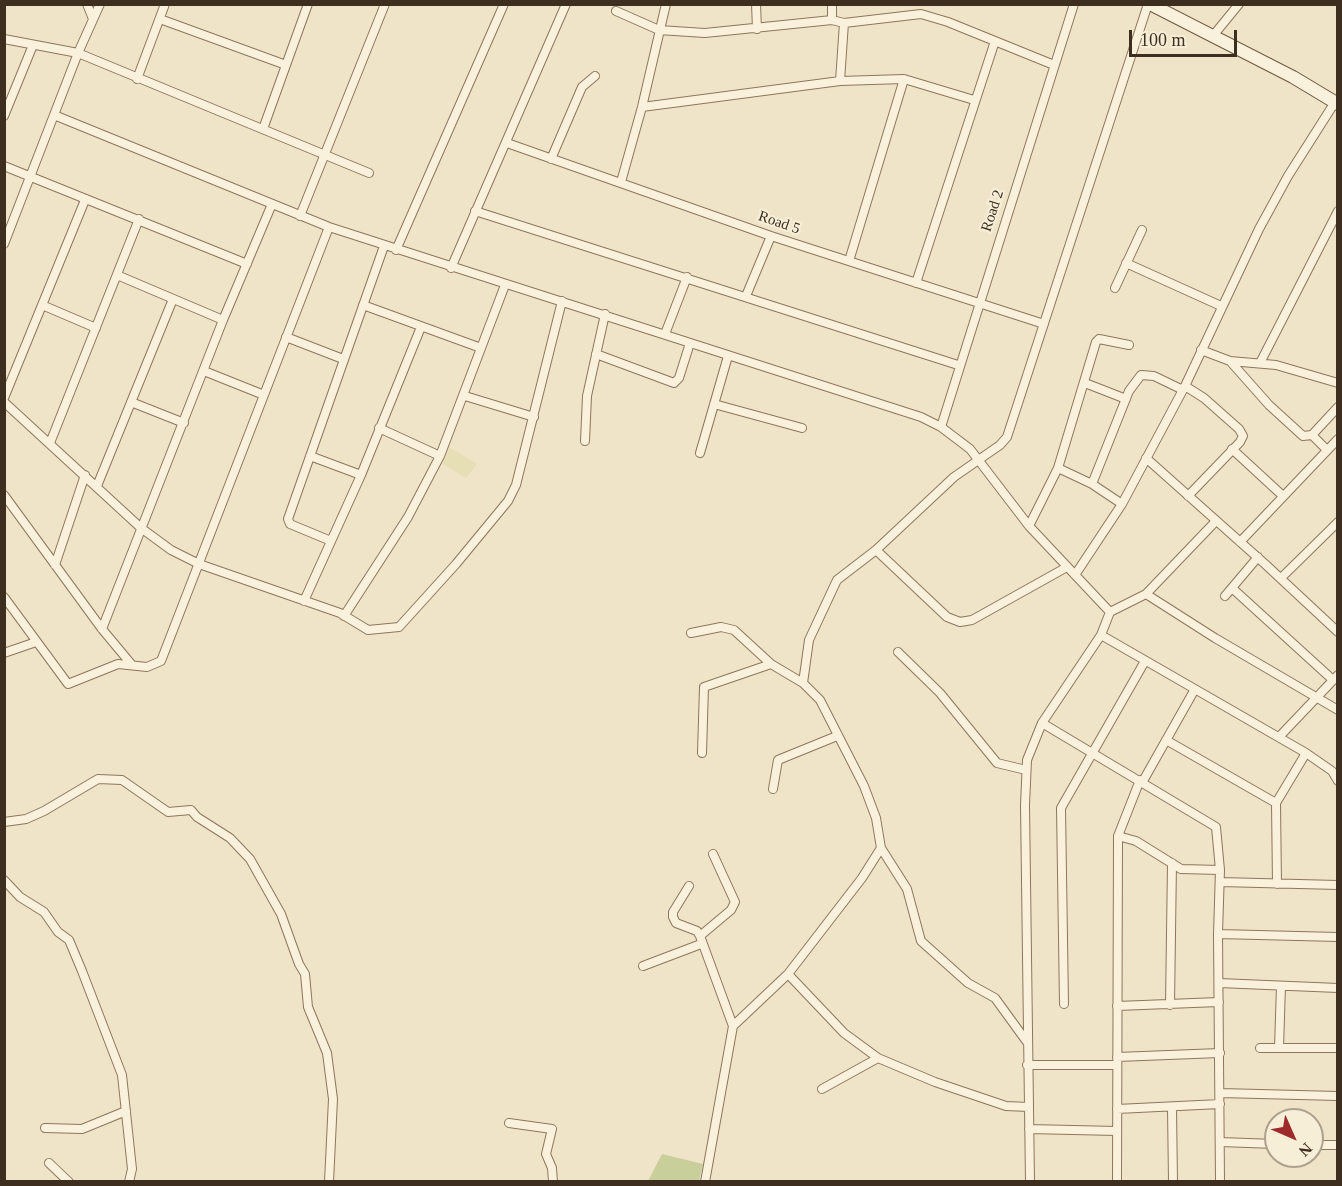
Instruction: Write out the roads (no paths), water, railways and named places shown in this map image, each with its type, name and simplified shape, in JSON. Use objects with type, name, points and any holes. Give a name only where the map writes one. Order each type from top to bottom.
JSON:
[{"type":"street","points":[[87,4],[93,19]]},
{"type":"street","points":[[4,244],[78,52],[100,4]]},
{"type":"street","points":[[137,79],[165,4]]},
{"type":"street","points":[[300,216],[385,4]]},
{"type":"street","points":[[396,250],[504,4]]},
{"type":"street","points":[[451,268],[566,4]]},
{"type":"street","points":[[621,182],[642,107],[666,4]]},
{"type":"street","points":[[756,4],[757,29]]},
{"type":"street","points":[[832,4],[832,20]]},
{"type":"street","points":[[921,14],[925,4]]},
{"type":"street","points":[[803,683],[809,640],[837,580],[876,550],[954,477],[1007,437],[1149,4],[1293,77],[1336,103],[1288,176],[1221,306],[1184,388],[1122,504],[1075,575]]},
{"type":"street","points":[[1212,37],[1239,4]]},
{"type":"street","points":[[263,129],[307,5]]},
{"type":"street","name":"Road 2","points":[[941,427],[958,365],[1073,5]]},
{"type":"street","points":[[616,11],[659,30],[705,33],[832,20],[844,23],[921,14],[1054,65]]},
{"type":"street","points":[[160,19],[286,65]]},
{"type":"street","points":[[840,81],[844,23]]},
{"type":"street","points":[[4,39],[78,52],[137,79],[369,173]]},
{"type":"street","points":[[916,283],[995,41]]},
{"type":"street","points":[[4,116],[7,101],[33,45]]},
{"type":"street","points":[[551,159],[582,87],[595,76]]},
{"type":"street","points":[[642,107],[840,81],[904,79],[974,100]]},
{"type":"street","points":[[849,261],[904,79]]},
{"type":"street","points":[[54,115],[329,227],[921,417],[941,427],[969,449],[1029,526],[1110,612]]},
{"type":"street","name":"Road 5","points":[[507,143],[771,236],[1044,324]]},
{"type":"street","points":[[4,166],[247,264]]},
{"type":"street","points":[[85,200],[4,400],[141,528],[171,550],[199,564],[344,616],[368,630],[399,627],[406,621],[508,501],[516,485],[562,301]]},
{"type":"street","points":[[102,629],[223,320],[272,204]]},
{"type":"street","points":[[475,211],[958,365]]},
{"type":"street","points":[[1260,363],[1338,211]]},
{"type":"street","points":[[50,443],[139,219]]},
{"type":"street","points":[[4,597],[68,684],[118,664],[147,667],[161,661],[329,227]]},
{"type":"street","points":[[1115,288],[1142,230]]},
{"type":"street","points":[[746,296],[771,236]]},
{"type":"street","points":[[331,541],[288,522],[384,246]]},
{"type":"street","points":[[1126,263],[1221,306]]},
{"type":"street","points":[[117,275],[223,320]]},
{"type":"street","points":[[665,334],[687,277]]},
{"type":"street","points":[[344,616],[408,518],[440,456],[465,396],[505,285]]},
{"type":"street","points":[[97,486],[173,299]]},
{"type":"street","points":[[42,304],[96,328]]},
{"type":"street","points":[[363,305],[481,348]]},
{"type":"street","points":[[585,441],[587,396],[605,314]]},
{"type":"street","points":[[304,601],[361,475],[420,327]]},
{"type":"street","points":[[286,337],[343,359]]},
{"type":"street","points":[[1029,526],[1058,468],[1098,339],[1129,345]]},
{"type":"street","points":[[596,354],[674,383],[679,378],[690,343]]},
{"type":"street","points":[[1201,350],[1230,361],[1251,365],[1260,363],[1338,383]]},
{"type":"street","points":[[700,453],[728,356]]},
{"type":"street","points":[[1230,361],[1299,434],[1312,435],[1327,450]]},
{"type":"street","points":[[204,371],[264,395]]},
{"type":"street","points":[[1092,484],[1126,399],[1141,375],[1146,374],[1195,390],[1239,429],[1242,438],[1188,496]]},
{"type":"street","points":[[1085,383],[1126,399]]},
{"type":"street","points":[[465,396],[534,417]]},
{"type":"street","points":[[131,402],[184,423]]},
{"type":"street","points":[[714,404],[802,428]]},
{"type":"street","points":[[1312,435],[1338,407]]},
{"type":"street","points":[[379,428],[440,456]]},
{"type":"street","points":[[1240,542],[1338,440]]},
{"type":"street","points":[[1233,449],[1283,496]]},
{"type":"street","points":[[310,456],[361,475]]},
{"type":"street","points":[[1146,458],[1215,522],[1258,557],[1338,632]]},
{"type":"street","points":[[1058,468],[1092,484],[1122,504]]},
{"type":"street","points":[[55,565],[85,475]]},
{"type":"street","points":[[4,495],[102,629],[132,665]]},
{"type":"street","points":[[1030,1182],[1027,1065],[1026,771],[1031,747],[1042,723],[1101,635],[1110,612],[1146,594],[1215,522]]},
{"type":"street","points":[[1281,578],[1338,522]]},
{"type":"street","points":[[876,550],[947,617],[960,622],[972,620],[1067,567]]},
{"type":"street","points":[[1225,596],[1258,557]]},
{"type":"street","points":[[1232,588],[1335,678],[1279,737]]},
{"type":"street","points":[[1146,594],[1338,710]]},
{"type":"street","points":[[691,633],[728,627],[771,664],[792,679],[803,683],[820,700],[864,786],[876,818],[881,848],[907,889],[921,941],[968,983],[995,998],[1027,1042]]},
{"type":"street","points":[[1101,635],[1306,753],[1332,771],[1338,781]]},
{"type":"street","points":[[4,653],[36,642]]},
{"type":"street","points":[[898,652],[940,693],[998,763],[1026,771]]},
{"type":"street","points":[[1064,1004],[1061,808],[1145,661]]},
{"type":"street","points":[[702,753],[704,687],[771,664]]},
{"type":"street","points":[[1117,1182],[1118,836],[1140,780],[1143,781],[1195,689]]},
{"type":"street","points":[[1042,723],[1216,827],[1220,870],[1218,934],[1221,1182]]},
{"type":"street","points":[[773,789],[778,760],[837,736]]},
{"type":"street","points":[[1166,740],[1276,803]]},
{"type":"street","points":[[1277,884],[1276,803],[1306,753]]},
{"type":"street","points":[[4,822],[26,819],[44,811],[98,779],[122,780],[168,812],[190,810],[230,838],[250,859],[281,914],[299,964],[305,974],[308,1007],[327,1053],[333,1099],[329,1182]]},
{"type":"street","points":[[1118,836],[1136,841],[1181,869],[1220,870]]},
{"type":"street","points":[[733,1026],[788,974],[855,888],[881,848]]},
{"type":"street","points":[[643,966],[700,940],[731,910],[735,902],[713,854]]},
{"type":"street","points":[[1170,1005],[1172,863]]},
{"type":"street","points":[[4,880],[21,897],[44,912],[58,932],[69,940],[122,1075],[132,1169],[129,1182]]},
{"type":"street","points":[[1220,882],[1338,885]]},
{"type":"street","points":[[688,886],[673,912],[673,917],[676,923],[697,931],[733,1026],[705,1182]]},
{"type":"street","points":[[1218,934],[1338,937]]},
{"type":"street","points":[[788,974],[844,1033],[878,1058],[935,1082],[996,1102],[1029,1107]]},
{"type":"street","points":[[1219,983],[1338,988]]},
{"type":"street","points":[[1279,1048],[1281,986]]},
{"type":"street","points":[[1117,1006],[1219,1002]]},
{"type":"street","points":[[1260,1048],[1338,1048]]},
{"type":"street","points":[[1027,1065],[1220,1053]]},
{"type":"street","points":[[822,1089],[878,1058]]},
{"type":"street","points":[[1220,1093],[1338,1096]]},
{"type":"street","points":[[1117,1109],[1220,1104]]},
{"type":"street","points":[[1172,1108],[1173,1182]]},
{"type":"street","points":[[45,1128],[82,1129],[126,1111]]},
{"type":"street","points":[[509,1123],[552,1129],[546,1154],[552,1168],[553,1182]]},
{"type":"street","points":[[1029,1129],[1118,1131]]},
{"type":"street","points":[[1220,1142],[1264,1143]]},
{"type":"street","points":[[49,1163],[69,1182]]}]
